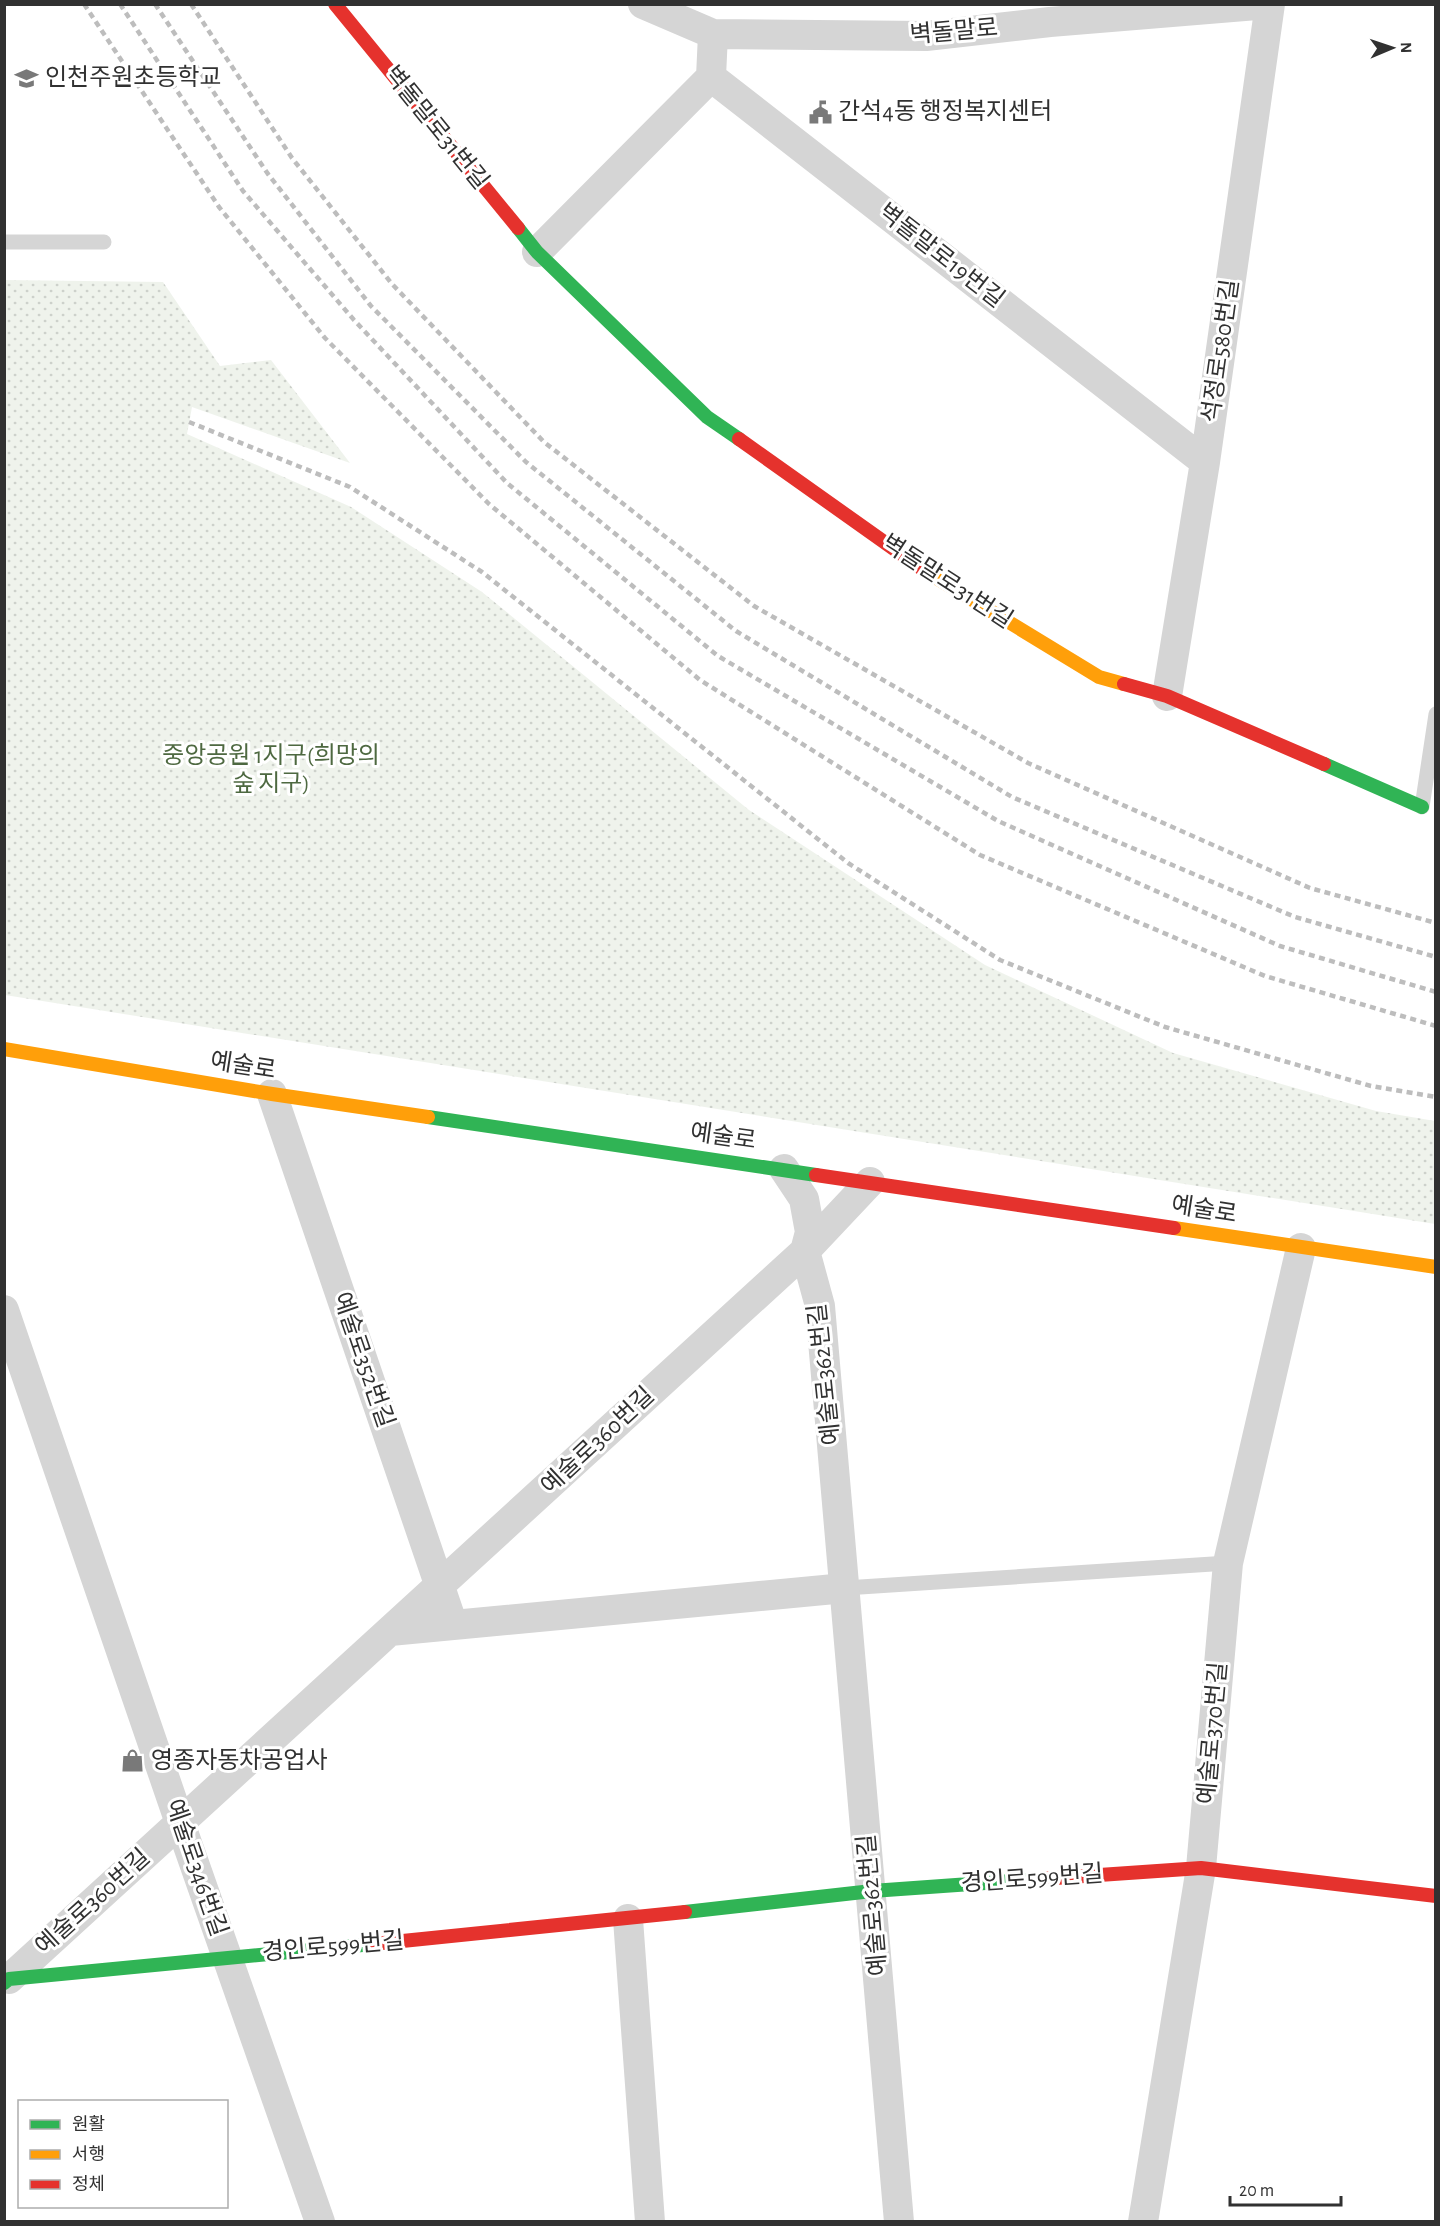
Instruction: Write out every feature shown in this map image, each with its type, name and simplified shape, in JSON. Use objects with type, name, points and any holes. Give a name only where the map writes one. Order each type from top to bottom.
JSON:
[{"type":"street","name":"벽돌말로31번길","points":[[335,4],[537,252],[707,417],[916,564],[1099,677],[1167,696],[1422,807]]},
{"type":"street","name":"벽돌말로","points":[[643,4],[714,34],[926,36],[1041,13],[1270,4]]},
{"type":"street","name":"석정로580번길","points":[[1167,696],[1206,462],[1270,4]]},
{"type":"street","points":[[537,252],[711,77],[714,34]]},
{"type":"street","name":"벽돌말로19번길","points":[[711,77],[1206,462]]},
{"type":"street","name":"예술로","points":[[4,1049],[272,1094],[784,1168],[1436,1267]]},
{"type":"street","name":"예술로352번길","points":[[272,1094],[453,1625]]},
{"type":"street","name":"예술로362번길","points":[[784,1168],[804,1199],[810,1232],[805,1251],[820,1306],[899,2222]]},
{"type":"street","name":"예술로360번길","points":[[7,1981],[805,1251],[870,1182]]},
{"type":"street","name":"예술로370번길","points":[[1143,2222],[1201,1868],[1228,1563],[1301,1248]]},
{"type":"street","name":"예술로346번길","points":[[5,1316],[320,2222]]},
{"type":"street","points":[[390,1631],[845,1588]]},
{"type":"street","name":"경인로599번길","points":[[7,1981],[228,1956],[628,1919],[872,1891],[1201,1868],[1436,1896]]},
{"type":"street","points":[[628,1919],[650,2222]]},
{"type":"lane","points":[[4,242],[105,242]]},
{"type":"lane","points":[[1422,807],[1436,714]]},
{"type":"lane","points":[[845,1588],[1228,1563]]},
{"type":"green space","name":"중앙공원 1지구(희망의 숲 지구)","points":[[5,280],[163,282],[220,366],[271,360],[350,463],[192,407],[187,434],[351,507],[482,592],[749,810],[985,965],[1173,1053],[1376,1111],[1435,1121],[1435,1224],[5,995]]},
{"type":"railway","points":[[84,4],[219,207],[325,338],[489,504],[700,680],[980,855],[1265,976],[1436,1026]]},
{"type":"railway","points":[[120,4],[243,191],[354,320],[507,483],[718,656],[998,821],[1280,946],[1436,992]]},
{"type":"railway","points":[[155,4],[268,174],[371,306],[526,462],[736,631],[1012,797],[1295,917],[1436,957]]},
{"type":"railway","points":[[191,4],[292,158],[392,284],[544,442],[754,606],[1028,763],[1310,888],[1436,923]]},
{"type":"railway","points":[[189,422],[350,487],[482,572],[848,863],[1000,960],[1165,1027],[1371,1086],[1436,1097]]},
{"type":"traffic: fast","points":[[518,228],[537,252],[707,417],[739,439]]},
{"type":"traffic: fast","points":[[1324,764],[1422,807]]},
{"type":"traffic: fast","points":[[428,1117],[816,1175]]},
{"type":"traffic: fast","points":[[685,1912],[872,1891],[1041,1879]]},
{"type":"traffic: fast","points":[[4,1983],[9,1979],[373,1944]]},
{"type":"traffic: slow","points":[[925,571],[1099,677],[1124,684]]},
{"type":"traffic: slow","points":[[4,1049],[272,1094],[428,1117]]},
{"type":"traffic: slow","points":[[1174,1228],[1436,1267]]},
{"type":"traffic: jam","points":[[335,4],[518,228]]},
{"type":"traffic: jam","points":[[739,439],[925,571]]},
{"type":"traffic: jam","points":[[1124,684],[1167,696],[1324,764]]},
{"type":"traffic: jam","points":[[816,1175],[1174,1228]]},
{"type":"traffic: jam","points":[[1041,1879],[1201,1868],[1436,1896]]},
{"type":"traffic: jam","points":[[373,1944],[685,1912]]},
{"type":"place","name":"인천주원초등학교","points":[[27,78]]},
{"type":"place","name":"간석4동 행정복지센터","points":[[820,112]]},
{"type":"place","name":"영종자동차공업사","points":[[133,1761]]}]
